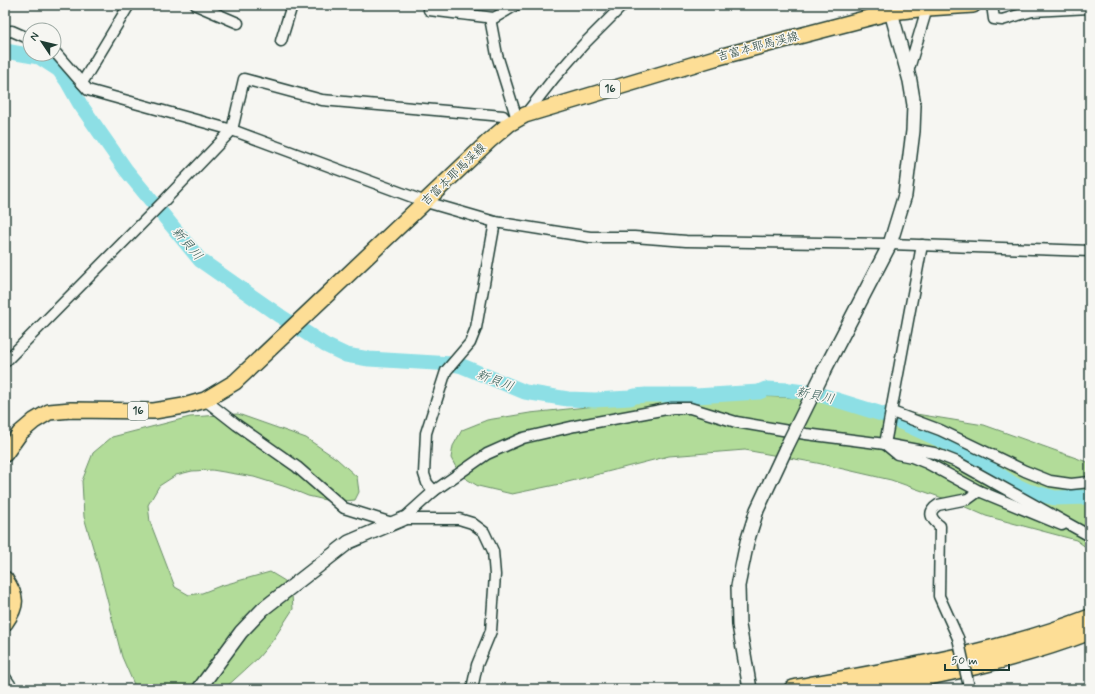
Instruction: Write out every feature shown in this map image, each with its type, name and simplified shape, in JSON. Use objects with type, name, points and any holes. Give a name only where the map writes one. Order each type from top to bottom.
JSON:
[{"type":"highway","points":[[793,689],[986,651],[1026,640],[1090,618]]},
{"type":"highway","points":[[865,689],[953,672],[1025,653],[1090,631]]},
{"type":"main road","name":"吉富本耶馬渓線","points":[[5,454],[20,433],[34,421],[49,412],[71,410],[154,412],[205,400],[235,382],[489,141],[517,119],[715,58],[889,9],[973,5]]},
{"type":"main road","points":[[5,579],[14,592],[14,608],[5,623]]},
{"type":"street","points":[[82,83],[129,5]]},
{"type":"street","points":[[196,5],[238,23]]},
{"type":"street","points":[[281,40],[292,5]]},
{"type":"street","points":[[430,5],[429,10],[490,18],[494,18],[516,5]]},
{"type":"street","points":[[517,119],[583,45],[623,5]]},
{"type":"street","points":[[992,5],[994,19],[1002,20],[1032,8],[1090,8]]},
{"type":"street","points":[[908,72],[928,6]]},
{"type":"street","points":[[750,689],[739,625],[738,586],[746,542],[756,510],[824,371],[890,244],[905,195],[913,131],[914,105],[908,72],[889,9]]},
{"type":"street","points":[[490,18],[497,55],[517,119]]},
{"type":"street","points":[[5,32],[12,31],[22,35]]},
{"type":"street","points":[[62,60],[88,90],[232,130],[426,202],[495,222],[590,237],[634,237],[686,242],[890,244],[1090,251]]},
{"type":"street","points":[[5,362],[164,202],[232,130],[244,79],[322,100],[503,116],[517,119]]},
{"type":"street","points":[[434,491],[427,483],[424,474],[426,433],[446,371],[470,343],[476,328],[495,222]]},
{"type":"street","points":[[886,444],[922,245]]},
{"type":"street","points":[[205,400],[237,425],[297,467],[344,508],[397,521],[459,519],[472,524],[484,532],[493,551],[495,575],[492,631],[477,665],[472,689]]},
{"type":"street","points":[[199,689],[241,632],[263,609],[349,542],[397,521],[434,491],[487,454],[523,438],[574,426],[672,408],[690,408],[736,422],[806,434],[886,444],[934,452],[957,462],[1090,536]]},
{"type":"street","points":[[892,412],[940,430],[1025,471],[1050,481],[1071,484],[1090,482]]},
{"type":"street","points":[[886,444],[897,454],[912,457],[927,463],[979,491],[1090,536]]},
{"type":"street","points":[[969,688],[958,638],[939,596],[940,526],[933,521],[931,512],[938,505],[968,499],[979,491]]},
{"type":"street","points":[[5,677],[14,689]]},
{"type":"green space","points":[[710,394],[823,399],[984,425],[1090,463],[1090,550],[1076,540],[986,516],[954,502],[891,480],[817,463],[745,450],[669,456],[560,484],[512,494],[478,486],[460,475],[451,458],[453,446],[462,430],[487,420],[530,413]]},
{"type":"green space","points":[[238,414],[306,438],[337,459],[357,477],[359,492],[355,500],[334,502],[308,496],[254,477],[212,470],[192,471],[176,475],[159,486],[148,505],[150,522],[175,587],[189,595],[202,593],[220,586],[270,572],[285,581],[292,595],[293,609],[273,640],[258,658],[224,689],[136,689],[122,657],[84,517],[82,481],[93,453],[112,437],[190,417]]},
{"type":"waterway","name":"新貝川","points":[[5,51],[39,57],[59,70],[80,104],[126,170],[200,260],[280,316],[325,345],[346,355],[369,359],[452,364],[462,366],[525,392],[568,399],[595,400],[630,398],[646,395],[696,396],[759,392],[766,389],[811,393],[885,415],[967,453],[1013,484],[1028,491],[1055,498],[1090,497]]}]
